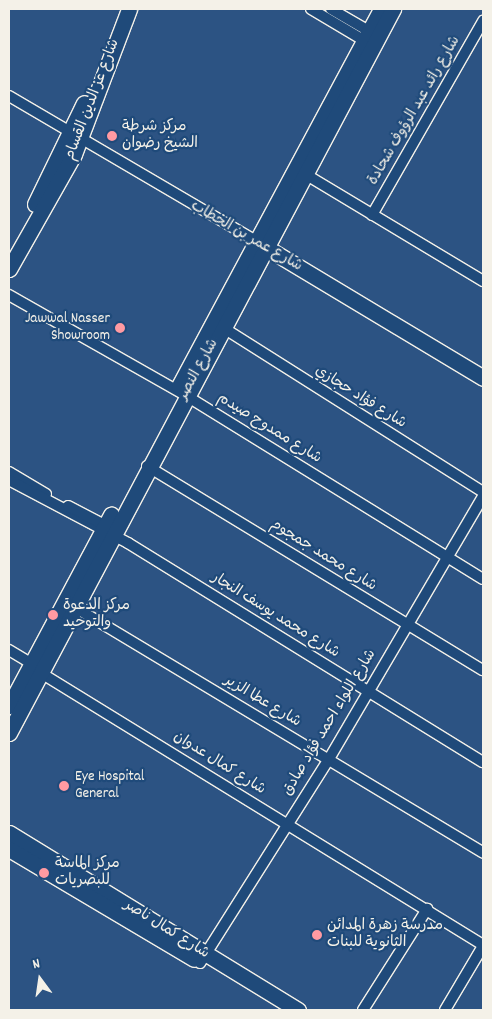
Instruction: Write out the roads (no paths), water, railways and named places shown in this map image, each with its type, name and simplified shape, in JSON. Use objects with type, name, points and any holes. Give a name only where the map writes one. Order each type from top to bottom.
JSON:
[{"type":"main road","name":"شارع عز الدين القسام","points":[[9,250],[76,134],[120,9]]},
{"type":"main road","name":"شارع عز الدين القسام","points":[[9,269],[76,134],[129,9]]},
{"type":"main road","name":"شارع النصر","points":[[9,706],[76,608],[108,532],[147,466],[181,393],[222,327],[381,9]]},
{"type":"main road","name":"شارع النصر","points":[[9,733],[36,668],[181,393],[262,244],[305,174],[393,9]]},
{"type":"main road","name":"شارع عمر بن الخطاب","points":[[262,244],[483,378]]},
{"type":"main road","name":"شارع كمال ناصر","points":[[9,833],[280,1010]]},
{"type":"main road","name":"شارع كمال ناصر","points":[[9,848],[202,958],[298,1010]]},
{"type":"street","points":[[311,9],[367,36]]},
{"type":"street","points":[[331,9],[367,36]]},
{"type":"street","name":"شارع رائد عبد الرؤوف شحادة","points":[[372,215],[483,21]]},
{"type":"street","name":"شارع عمر بن الخطاب","points":[[9,96],[76,134],[172,194],[262,244]]},
{"type":"street","points":[[305,174],[483,281]]},
{"type":"street","name":"شارع ممدوح صيدم","points":[[9,295],[181,393],[483,580]]},
{"type":"street","name":"شارع فؤاد حجازي","points":[[222,327],[483,492]]},
{"type":"street","name":"شارع محمد جمجوم","points":[[147,466],[483,670]]},
{"type":"street","name":"شارع محمد يوسف النجار","points":[[9,472],[108,532]]},
{"type":"street","name":"شارع محمد يوسف النجار","points":[[9,480],[128,543],[483,762]]},
{"type":"street","name":"شارع اللواء احمد فؤاد صادق","points":[[202,958],[329,759],[367,690],[483,496]]},
{"type":"street","name":"شارع عطا الزير","points":[[76,608],[483,853]]},
{"type":"street","name":"شارع كمال عدوان","points":[[9,650],[483,945]]},
{"type":"street","points":[[363,1010],[427,909]]},
{"type":"street","points":[[445,1010],[483,945]]},
{"type":"place","name":"مركز شرطة الشيخ رضوان","points":[[112,136]]},
{"type":"place","name":"Jawwal Nasser Showroom","points":[[120,328]]},
{"type":"place","name":"مركز الدعوة والتوحيد","points":[[53,615]]},
{"type":"place","name":"Eye Hospital General","points":[[64,786]]},
{"type":"place","name":"مركز الماسة للبصريات","points":[[44,873]]},
{"type":"place","name":"مدرسة زهرة المدائن الثانوية للبنات","points":[[317,935]]}]
